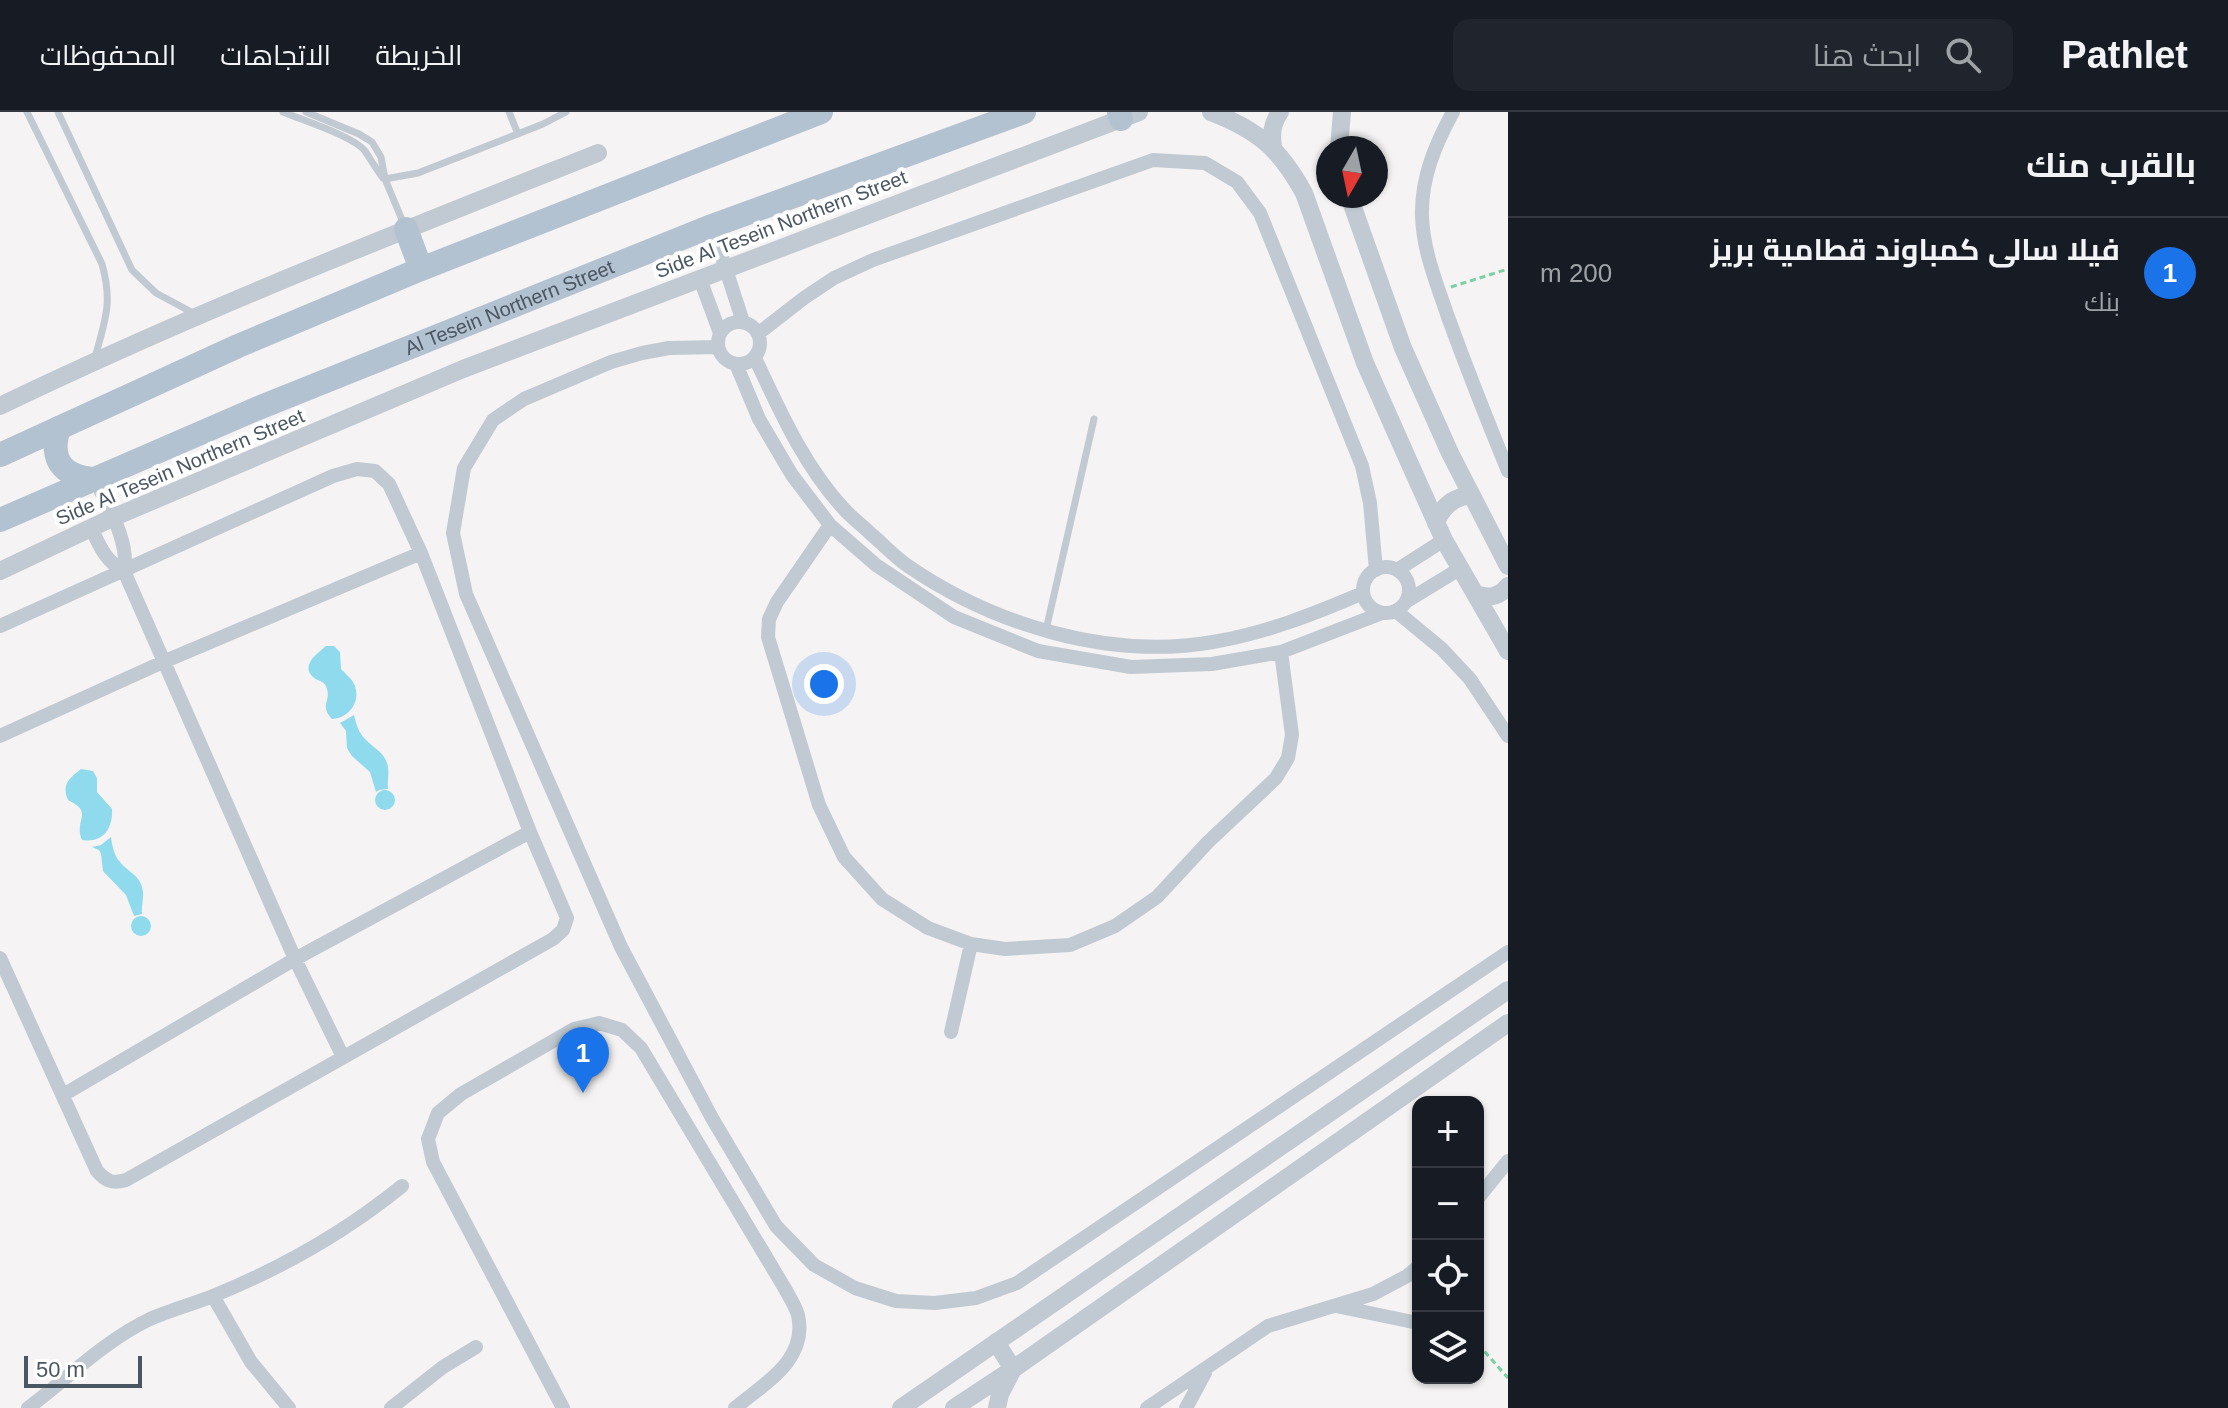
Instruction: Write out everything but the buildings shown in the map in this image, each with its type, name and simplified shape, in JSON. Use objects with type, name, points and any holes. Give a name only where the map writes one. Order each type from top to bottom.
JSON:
[{"type":"main road","points":[[0,455],[238,346],[421,269],[821,112]]},
{"type":"main road","name":"Al Tesein Northern Street","points":[[0,520],[256,409],[712,226],[1024,112]]},
{"type":"main road","points":[[406,229],[421,269]]},
{"type":"main road","points":[[59,428],[54,442],[57,458],[66,470],[79,478],[95,479]]},
{"type":"street","points":[[1211,112],[1240,123],[1273,148],[1304,193],[1365,363],[1440,532],[1508,651]]},
{"type":"street","points":[[1273,148],[1273,123],[1280,112]]},
{"type":"street","points":[[1453,112],[1436,142],[1425,179],[1422,216],[1427,254],[1473,388],[1508,471]]},
{"type":"street","name":"Side Al Tesein Northern Street","points":[[0,571],[112,518],[463,369],[1126,114]]},
{"type":"street","points":[[1340,136],[1341,114]]},
{"type":"street","points":[[0,406],[197,315],[598,153]]},
{"type":"street","points":[[759,333],[834,278],[873,260],[1153,160],[1205,163],[1237,182],[1260,213],[1362,466],[1370,503],[1376,570]]},
{"type":"street","points":[[1353,208],[1403,348],[1471,495],[1508,566]]},
{"type":"street","points":[[712,226],[743,322]]},
{"type":"street","points":[[700,279],[719,340],[724,358],[736,364],[755,358],[761,346],[759,333],[743,322],[730,324],[719,340],[642,353],[611,362],[524,399],[493,420],[464,468],[453,533],[466,594],[621,947],[712,1118],[776,1226],[814,1265],[855,1288],[896,1301],[935,1303],[976,1298],[1017,1283],[1508,952]]},
{"type":"street","points":[[755,358],[802,453],[844,509],[907,565],[971,603],[1046,630],[1092,641],[1159,647],[1212,642],[1270,629],[1363,593]]},
{"type":"street","points":[[736,364],[759,419],[792,475],[830,525],[876,565],[954,617],[1038,651],[1131,667],[1212,664],[1281,652],[1395,608],[1461,568]]},
{"type":"street","points":[[0,626],[333,476],[357,469],[375,471],[389,484],[421,553],[530,832],[567,918],[563,930],[553,939],[116,1183],[106,1180],[97,1171],[0,958]]},
{"type":"street","points":[[95,479],[124,547],[124,571],[163,662],[295,959],[343,1057]]},
{"type":"street","points":[[1440,532],[1439,515],[1449,503],[1471,495]]},
{"type":"street","points":[[830,525],[777,602],[769,619],[768,637],[819,805],[844,857],[882,899],[928,928],[971,944],[1005,949],[1070,945],[1115,926],[1157,897],[1208,842],[1276,778],[1288,758],[1292,735],[1281,652]]},
{"type":"street","points":[[91,528],[104,556],[124,571]]},
{"type":"street","points":[[1397,570],[1440,532]]},
{"type":"street","points":[[0,736],[163,662],[421,553]]},
{"type":"street","points":[[1395,608],[1409,587],[1407,580],[1397,570],[1383,567],[1366,579],[1363,593],[1370,606],[1395,608],[1442,649],[1470,679],[1508,736]]},
{"type":"street","points":[[1476,594],[1492,597],[1508,586]]},
{"type":"street","points":[[63,1095],[295,959],[530,832]]},
{"type":"street","points":[[951,1032],[971,944]]},
{"type":"street","points":[[901,1408],[1508,990]]},
{"type":"street","points":[[563,1408],[433,1162],[428,1139],[438,1113],[461,1094],[574,1029],[599,1023],[622,1030],[641,1048],[797,1313],[800,1335],[790,1361],[735,1408]]},
{"type":"street","points":[[954,1408],[1508,1023]]},
{"type":"street","points":[[1484,1191],[1508,1161]]},
{"type":"street","points":[[28,1408],[47,1402],[78,1366],[114,1339],[151,1319],[213,1296],[289,1262],[368,1213],[402,1186]]},
{"type":"street","points":[[1147,1408],[1268,1326],[1373,1294],[1412,1272]]},
{"type":"street","points":[[213,1296],[251,1362],[289,1408]]},
{"type":"street","points":[[1336,1306],[1412,1322]]},
{"type":"street","points":[[996,1342],[1013,1369]]},
{"type":"street","points":[[391,1408],[443,1367],[476,1347]]},
{"type":"street","points":[[1186,1408],[1210,1365]]},
{"type":"street","points":[[997,1408],[1000,1394],[1013,1369]]},
{"type":"lane","points":[[27,112],[102,264],[108,286],[108,309],[94,360]]},
{"type":"lane","points":[[58,112],[132,270],[156,293],[197,315]]},
{"type":"lane","points":[[283,112],[353,142],[364,151],[385,179]]},
{"type":"lane","points":[[306,112],[372,142],[381,157],[385,179],[406,229]]},
{"type":"lane","points":[[322,112],[327,121]]},
{"type":"lane","points":[[509,112],[518,134]]},
{"type":"lane","points":[[385,179],[418,173],[566,112]]},
{"type":"lane","points":[[1046,630],[1094,419]]},
{"type":"path","points":[[1439,290],[1508,269]]},
{"type":"path","points":[[1484,1351],[1508,1378]]},
{"type":"water","points":[[326,646],[334,646],[340,652],[341,669],[351,679],[356,692],[350,710],[332,719],[326,710],[326,686],[309,673],[308,668]]},
{"type":"water","points":[[354,715],[363,737],[385,759],[388,789],[376,792],[370,772],[347,748],[346,731],[340,723]]},
{"type":"water","points":[[81,769],[93,771],[97,778],[97,792],[112,809],[111,823],[105,833],[96,839],[82,840],[82,813],[68,800],[66,786]]},
{"type":"water","points":[[385,790],[392,793],[395,800],[392,807],[385,810],[378,807],[375,800],[378,793]]},
{"type":"water","points":[[111,837],[118,860],[142,887],[142,914],[134,916],[126,895],[103,871],[99,850],[92,847],[101,845]]},
{"type":"water","points":[[141,916],[148,919],[151,926],[148,933],[141,936],[134,933],[131,926],[134,919]]},
{"type":"place","name":"فيلا سالى كمباوند قطامية بريز","points":[[583,1093]]}]
